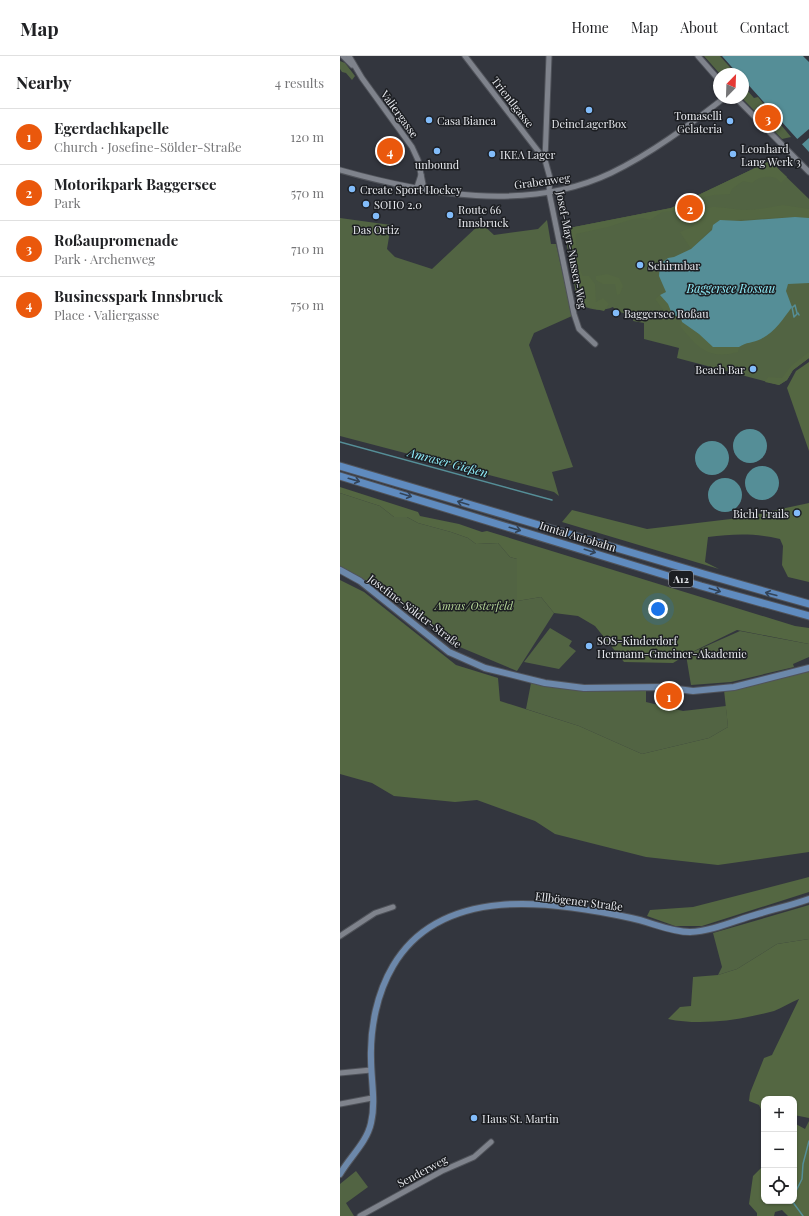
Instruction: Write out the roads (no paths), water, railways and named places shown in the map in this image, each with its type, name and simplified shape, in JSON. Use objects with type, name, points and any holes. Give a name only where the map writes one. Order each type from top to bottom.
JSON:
[{"type":"highway","points":[[340,461],[350,464],[362,472]]},
{"type":"highway","name":"Inntal Autobahn","points":[[340,466],[809,604]]},
{"type":"highway","name":"Inntal Autobahn","points":[[340,476],[743,598],[809,616]]},
{"type":"main road","name":"Josefine-Sölder-Straße","points":[[340,570],[360,582],[449,652],[485,668],[544,682],[578,687],[661,687],[693,691],[734,687],[809,668]]},
{"type":"main road","name":"Ellbögener Straße","points":[[340,1174],[369,1132],[372,1122],[371,1039],[374,1019],[383,986],[401,953],[415,937],[428,928],[459,913],[505,905],[550,905],[625,917],[672,930],[689,932],[713,928],[809,899]]},
{"type":"street","name":"Valiergasse","points":[[343,56],[355,68],[412,147],[418,160],[424,189]]},
{"type":"street","name":"Valiergasse","points":[[349,56],[355,68]]},
{"type":"street","name":"Trientlgasse","points":[[465,56],[545,160]]},
{"type":"street","name":"Josef-Mayr-Nusser-Weg","points":[[549,56],[545,160],[550,178],[549,192],[574,314],[579,329],[595,344]]},
{"type":"street","points":[[698,56],[713,73]]},
{"type":"street","name":"Grabenweg","points":[[340,170],[417,188],[454,193],[515,196],[549,192],[580,185],[611,173],[668,141],[716,104]]},
{"type":"street","points":[[742,104],[809,172]]},
{"type":"street","points":[[417,188],[421,175]]},
{"type":"street","points":[[340,936],[375,913],[393,906]]},
{"type":"street","points":[[340,1073],[371,1070]]},
{"type":"street","points":[[340,1104],[372,1098]]},
{"type":"street","name":"Senderweg","points":[[360,1216],[442,1171],[474,1157],[491,1142]]},
{"type":"water","points":[[722,56],[803,56],[809,62],[809,152],[749,86],[749,68],[733,68]]},
{"type":"water","name":"Baggersee Rossau","points":[[795,217],[809,218],[809,283],[788,284],[786,291],[792,307],[770,333],[761,339],[739,347],[713,347],[699,334],[682,322],[681,318],[672,314],[668,304],[660,295],[666,292],[659,276],[660,264],[668,258],[674,257],[691,249],[712,230],[713,225],[720,220],[741,221]]},
{"type":"water","points":[[750,429],[762,434],[767,446],[762,458],[750,463],[738,458],[733,446],[738,434]]},
{"type":"water","points":[[712,441],[724,446],[729,458],[724,470],[712,475],[700,470],[695,458],[700,446]]},
{"type":"water","points":[[762,466],[774,471],[779,483],[774,495],[762,500],[750,495],[745,483],[750,471]]},
{"type":"water","points":[[725,478],[737,483],[742,495],[737,507],[725,512],[713,507],[708,495],[713,483]]},
{"type":"waterway","points":[[793,307],[795,305],[797,313]]},
{"type":"waterway","points":[[792,307],[794,317],[798,313],[799,315]]},
{"type":"waterway","name":"Amraser Gießen","points":[[340,442],[552,500]]},
{"type":"waterway","points":[[797,1189],[802,1179],[803,1164],[809,1141]]},
{"type":"waterway","points":[[794,1204],[803,1216]]},
{"type":"place","name":"DeineLagerBox","points":[[589,110]]},
{"type":"place","name":"Roßaupromenade","points":[[768,118]]},
{"type":"place","name":"Casa Bianca","points":[[429,120]]},
{"type":"place","name":"Tomaselli Gelateria","points":[[730,121]]},
{"type":"place","name":"Businesspark Innsbruck","points":[[390,151]]},
{"type":"place","name":"unbound","points":[[437,151]]},
{"type":"place","name":"IKEA Lager","points":[[492,154]]},
{"type":"place","name":"Leonhard Lang Werk 3","points":[[733,154]]},
{"type":"place","name":"Create Sport Hockey","points":[[352,189]]},
{"type":"place","name":"SOHO 2.0","points":[[366,204]]},
{"type":"place","name":"Motorikpark Baggersee","points":[[690,208]]},
{"type":"place","name":"Route 66 Innsbruck","points":[[450,215]]},
{"type":"place","name":"Das Ortiz","points":[[376,216]]},
{"type":"place","name":"Schirmbar","points":[[640,265]]},
{"type":"place","name":"Baggersee Roßau","points":[[616,313]]},
{"type":"place","name":"Beach Bar","points":[[753,369]]},
{"type":"place","name":"Bichl Trails","points":[[797,513]]},
{"type":"place","name":"SOS-Kinderdorf Hermann-Gmeiner-Akademie","points":[[589,646]]},
{"type":"place","name":"Egerdachkapelle","points":[[669,696]]},
{"type":"place","name":"Haus St. Martin","points":[[474,1118]]},
{"type":"park label","name":"Amras/Osterfeld","points":[[474,605]]}]
